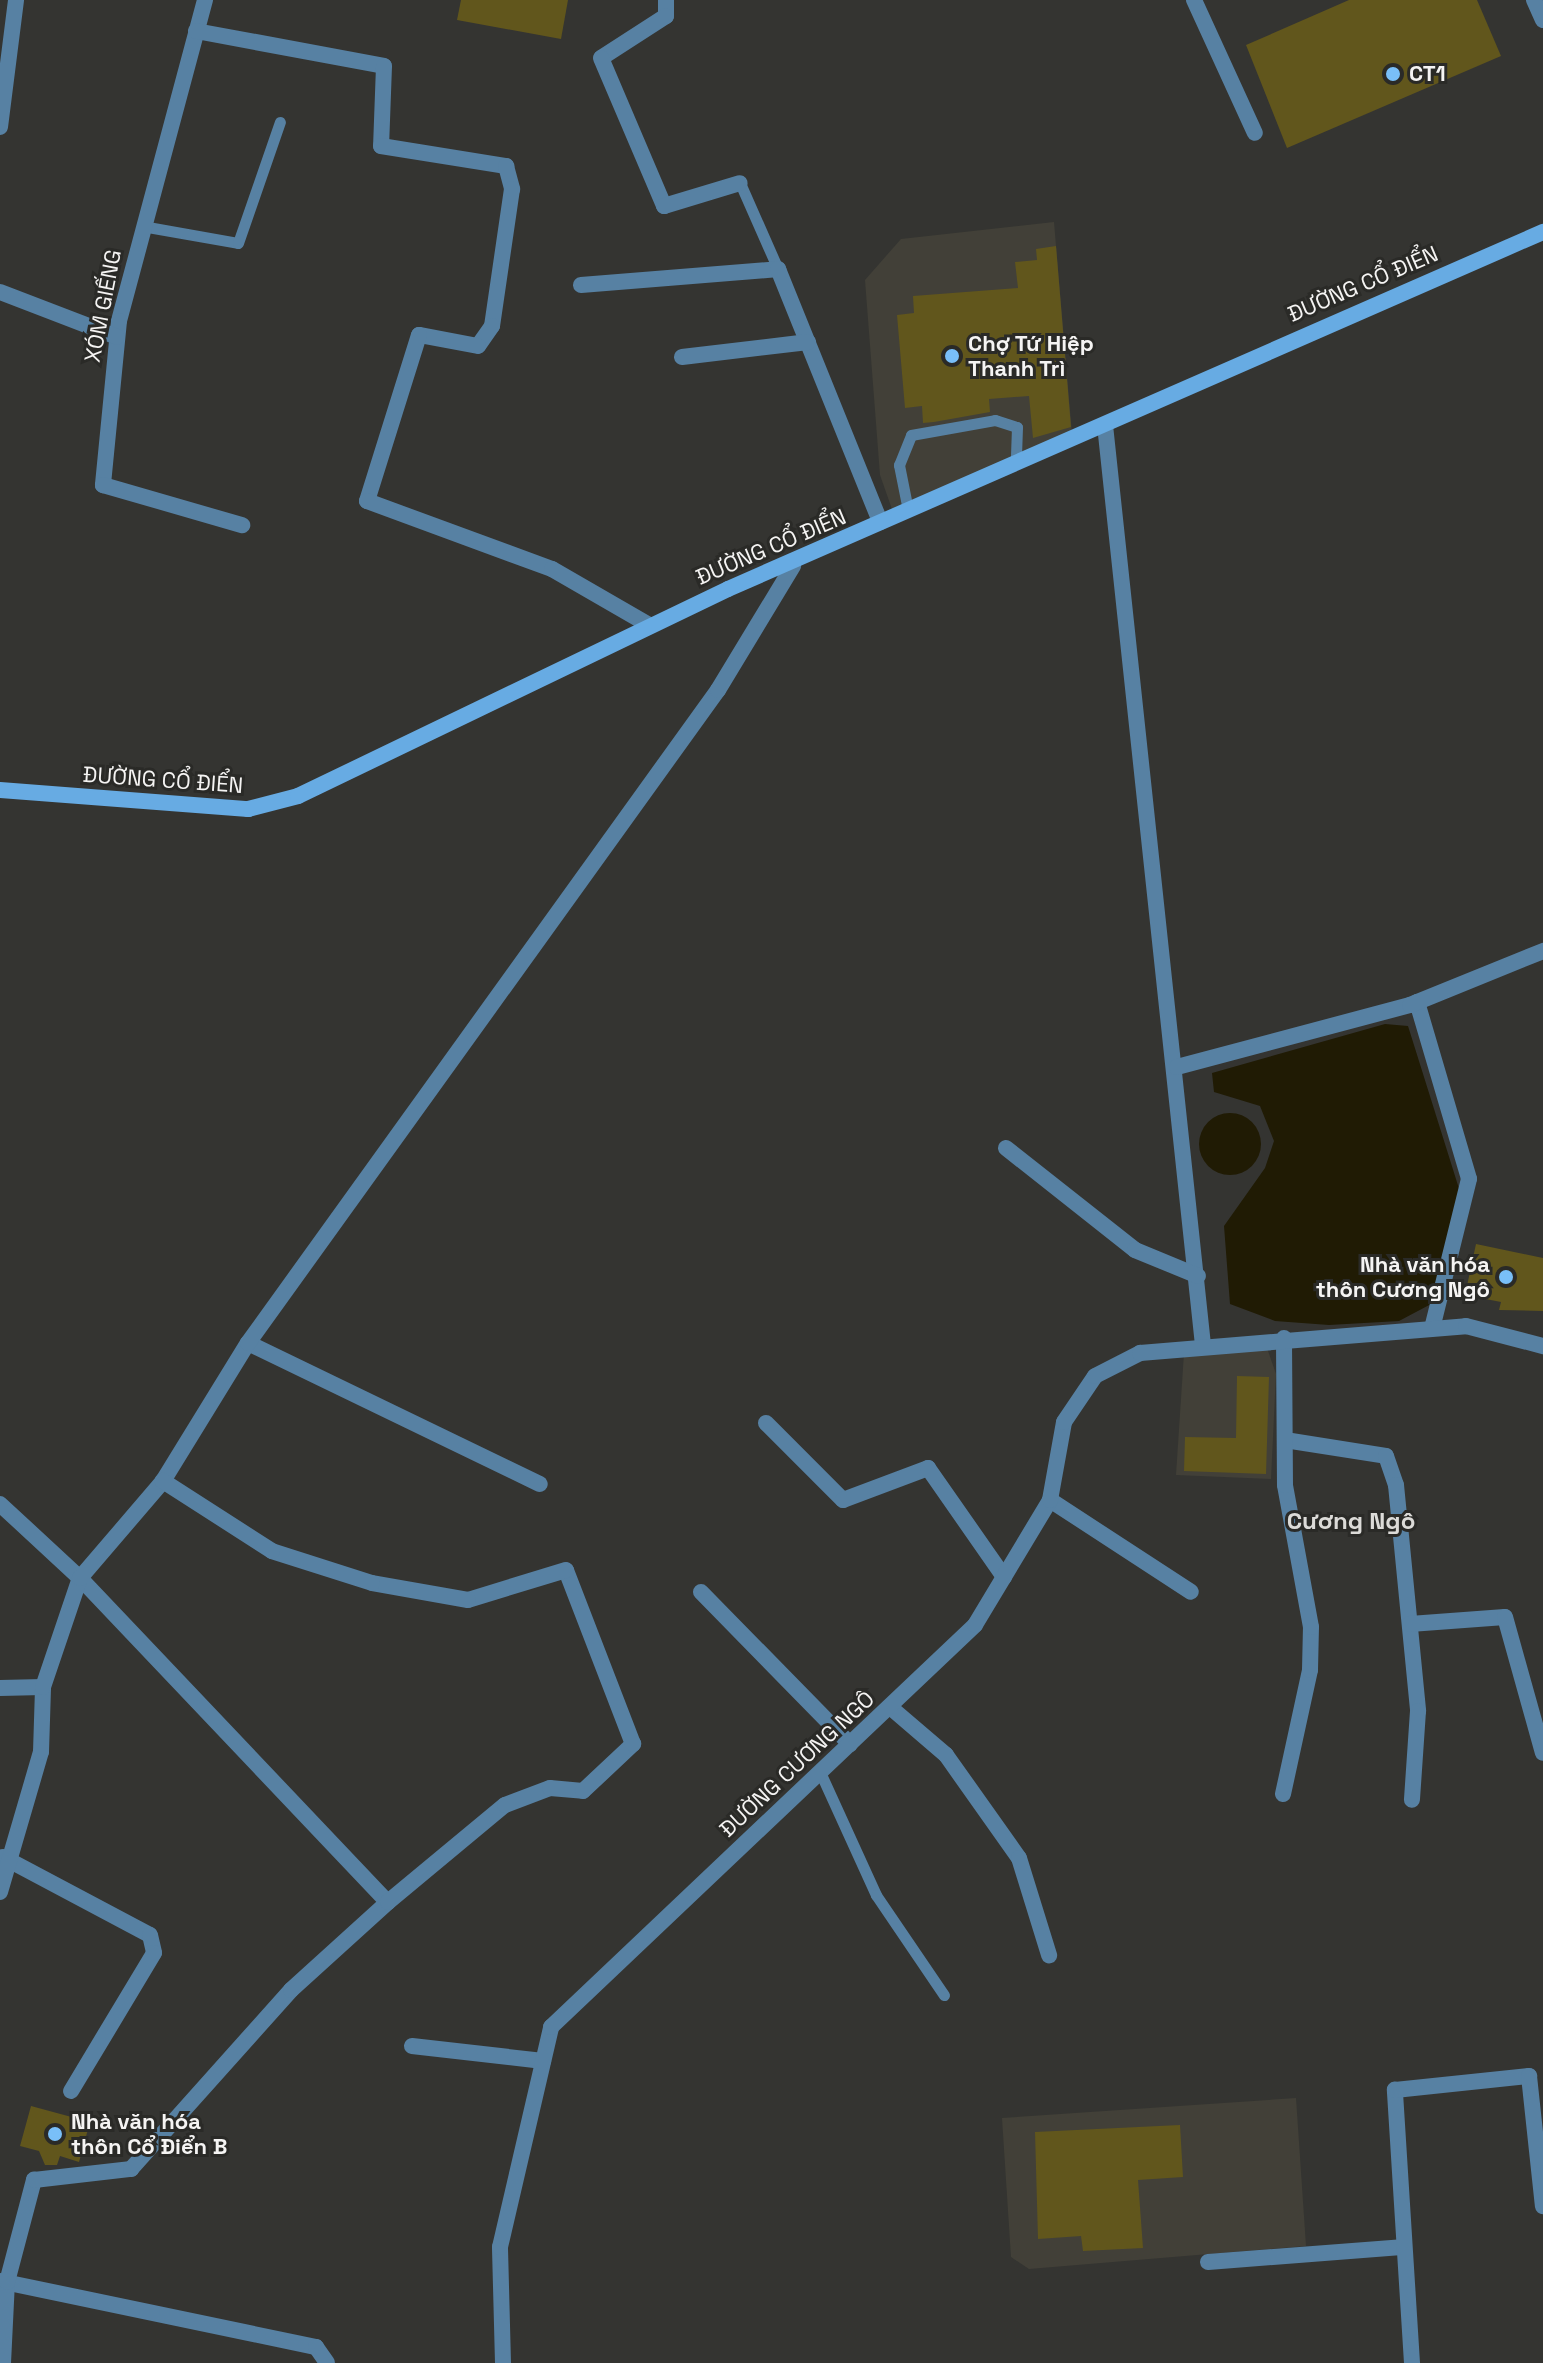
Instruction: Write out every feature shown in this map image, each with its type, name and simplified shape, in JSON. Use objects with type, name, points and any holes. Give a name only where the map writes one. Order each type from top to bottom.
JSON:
[{"type":"street","points":[[0,127],[16,0]]},
{"type":"street","name":"XÓM GIẾNG","points":[[205,0],[142,226],[117,337],[103,485],[242,525]]},
{"type":"street","points":[[666,0],[666,16],[601,58],[664,206],[740,183]]},
{"type":"street","points":[[1194,0],[1255,133]]},
{"type":"street","points":[[1534,0],[1543,20]]},
{"type":"street","points":[[196,31],[384,66],[381,146],[506,166],[512,189],[492,326],[478,346],[419,335],[367,501],[552,569],[649,625]]},
{"type":"street","name":"ĐƯỜNG CỔ ĐIỂN","points":[[0,790],[248,809],[298,796],[649,625],[793,566],[880,522],[1543,232]]},
{"type":"street","points":[[581,285],[778,269],[880,522]]},
{"type":"street","points":[[0,292],[117,337]]},
{"type":"street","points":[[682,357],[808,342]]},
{"type":"street","points":[[1105,425],[1177,1067],[1203,1345]]},
{"type":"street","points":[[0,1892],[5,1857],[41,1752],[43,1687],[80,1578],[163,1481],[248,1343],[718,690],[793,566]]},
{"type":"street","points":[[1177,1067],[1417,1002],[1543,951]]},
{"type":"street","points":[[1417,1002],[1469,1179],[1432,1329]]},
{"type":"street","points":[[1006,1148],[1135,1250],[1198,1276]]},
{"type":"street","name":"ĐƯỜNG CƯƠNG NGÔ","points":[[503,2363],[500,2247],[551,2027],[975,1625],[1050,1500],[1064,1422],[1095,1376],[1140,1353],[1284,1338],[1466,1326],[1543,1346]]},
{"type":"street","points":[[1283,1794],[1310,1670],[1311,1627],[1291,1537],[1285,1440],[1284,1338]]},
{"type":"street","points":[[248,1343],[540,1484]]},
{"type":"street","points":[[766,1423],[843,1500],[928,1468],[1004,1577]]},
{"type":"street","points":[[1285,1440],[1386,1456],[1410,1624],[1418,1711],[1412,1800]]},
{"type":"street","points":[[3,2363],[4,2282],[34,2180],[131,2169],[291,1990],[388,1902],[505,1805],[550,1788],[583,1791],[633,1744],[566,1570],[468,1600],[372,1583],[272,1551],[163,1481]]},
{"type":"street","points":[[1050,1500],[1191,1592]]},
{"type":"street","points":[[0,1504],[80,1578],[388,1902]]},
{"type":"street","points":[[701,1592],[850,1744]]},
{"type":"street","points":[[1410,1624],[1505,1617],[1543,1753]]},
{"type":"street","points":[[0,1688],[43,1687]]},
{"type":"street","points":[[890,1707],[946,1755],[1019,1858],[1049,1955]]},
{"type":"street","points":[[5,1857],[150,1935],[154,1953],[71,2091]]},
{"type":"street","points":[[412,2046],[543,2061]]},
{"type":"street","points":[[1412,2363],[1401,2247],[1395,2090],[1529,2076],[1543,2206]]},
{"type":"street","points":[[1208,2262],[1401,2247]]},
{"type":"street","points":[[4,2282],[316,2347],[327,2363]]},
{"type":"lane","points":[[142,226],[238,243],[280,122]]},
{"type":"lane","points":[[740,183],[778,269]]},
{"type":"lane","points":[[908,510],[899,465],[911,435],[995,420],[1017,427],[1016,463]]},
{"type":"lane","points":[[820,1772],[876,1895],[944,1995]]},
{"type":"shaded area","points":[[1054,222],[1072,434],[893,512],[880,475],[865,280],[901,239]]},
{"type":"shaded area","points":[[1385,1024],[1408,1026],[1461,1195],[1433,1303],[1399,1321],[1329,1325],[1275,1321],[1230,1304],[1224,1226],[1265,1168],[1274,1141],[1260,1106],[1214,1092],[1212,1073]]},
{"type":"shaded area","points":[[1224,1113],[1236,1113],[1252,1122],[1259,1132],[1259,1156],[1252,1166],[1236,1175],[1224,1175],[1204,1161],[1199,1150],[1199,1138],[1213,1118]]},
{"type":"shaded area","points":[[1267,1348],[1276,1374],[1271,1479],[1176,1475],[1184,1353]]},
{"type":"shaded area","points":[[1296,2098],[1306,2246],[1029,2269],[1011,2257],[1002,2118]]},
{"type":"building","points":[[461,0],[568,0],[561,39],[457,20]]},
{"type":"building","name":"CT1","points":[[1349,0],[1477,0],[1501,56],[1287,148],[1246,45]]},
{"type":"building","points":[[1056,246],[1071,427],[1033,438],[1029,396],[989,399],[990,412],[934,422],[923,423],[922,406],[905,408],[897,315],[914,313],[913,296],[1018,288],[1015,262],[1037,260],[1036,249]]},
{"type":"building","name":"Nhà văn hóa thôn Cương Ngô","points":[[1476,1244],[1543,1258],[1543,1311],[1499,1310],[1501,1302],[1465,1295]]},
{"type":"building","points":[[1237,1376],[1269,1377],[1266,1474],[1184,1471],[1185,1437],[1236,1438]]},
{"type":"building","name":"Nhà văn hóa thôn Cổ Điển B","points":[[31,2106],[90,2122],[79,2162],[60,2156],[57,2165],[45,2165],[39,2151],[20,2146]]},
{"type":"building","points":[[1180,2125],[1183,2177],[1138,2180],[1143,2248],[1083,2251],[1081,2236],[1038,2239],[1035,2132]]},
{"type":"place","name":"CT1","points":[[1393,74]]},
{"type":"place","name":"Chợ Tứ Hiệp Thanh Trì","points":[[952,356]]},
{"type":"place","name":"Nhà văn hóa thôn Cương Ngô","points":[[1506,1277]]},
{"type":"place","name":"Nhà văn hóa thôn Cổ Điển B","points":[[55,2134]]},
{"type":"district","name":"Cương Ngô","points":[[1351,1521]]}]
